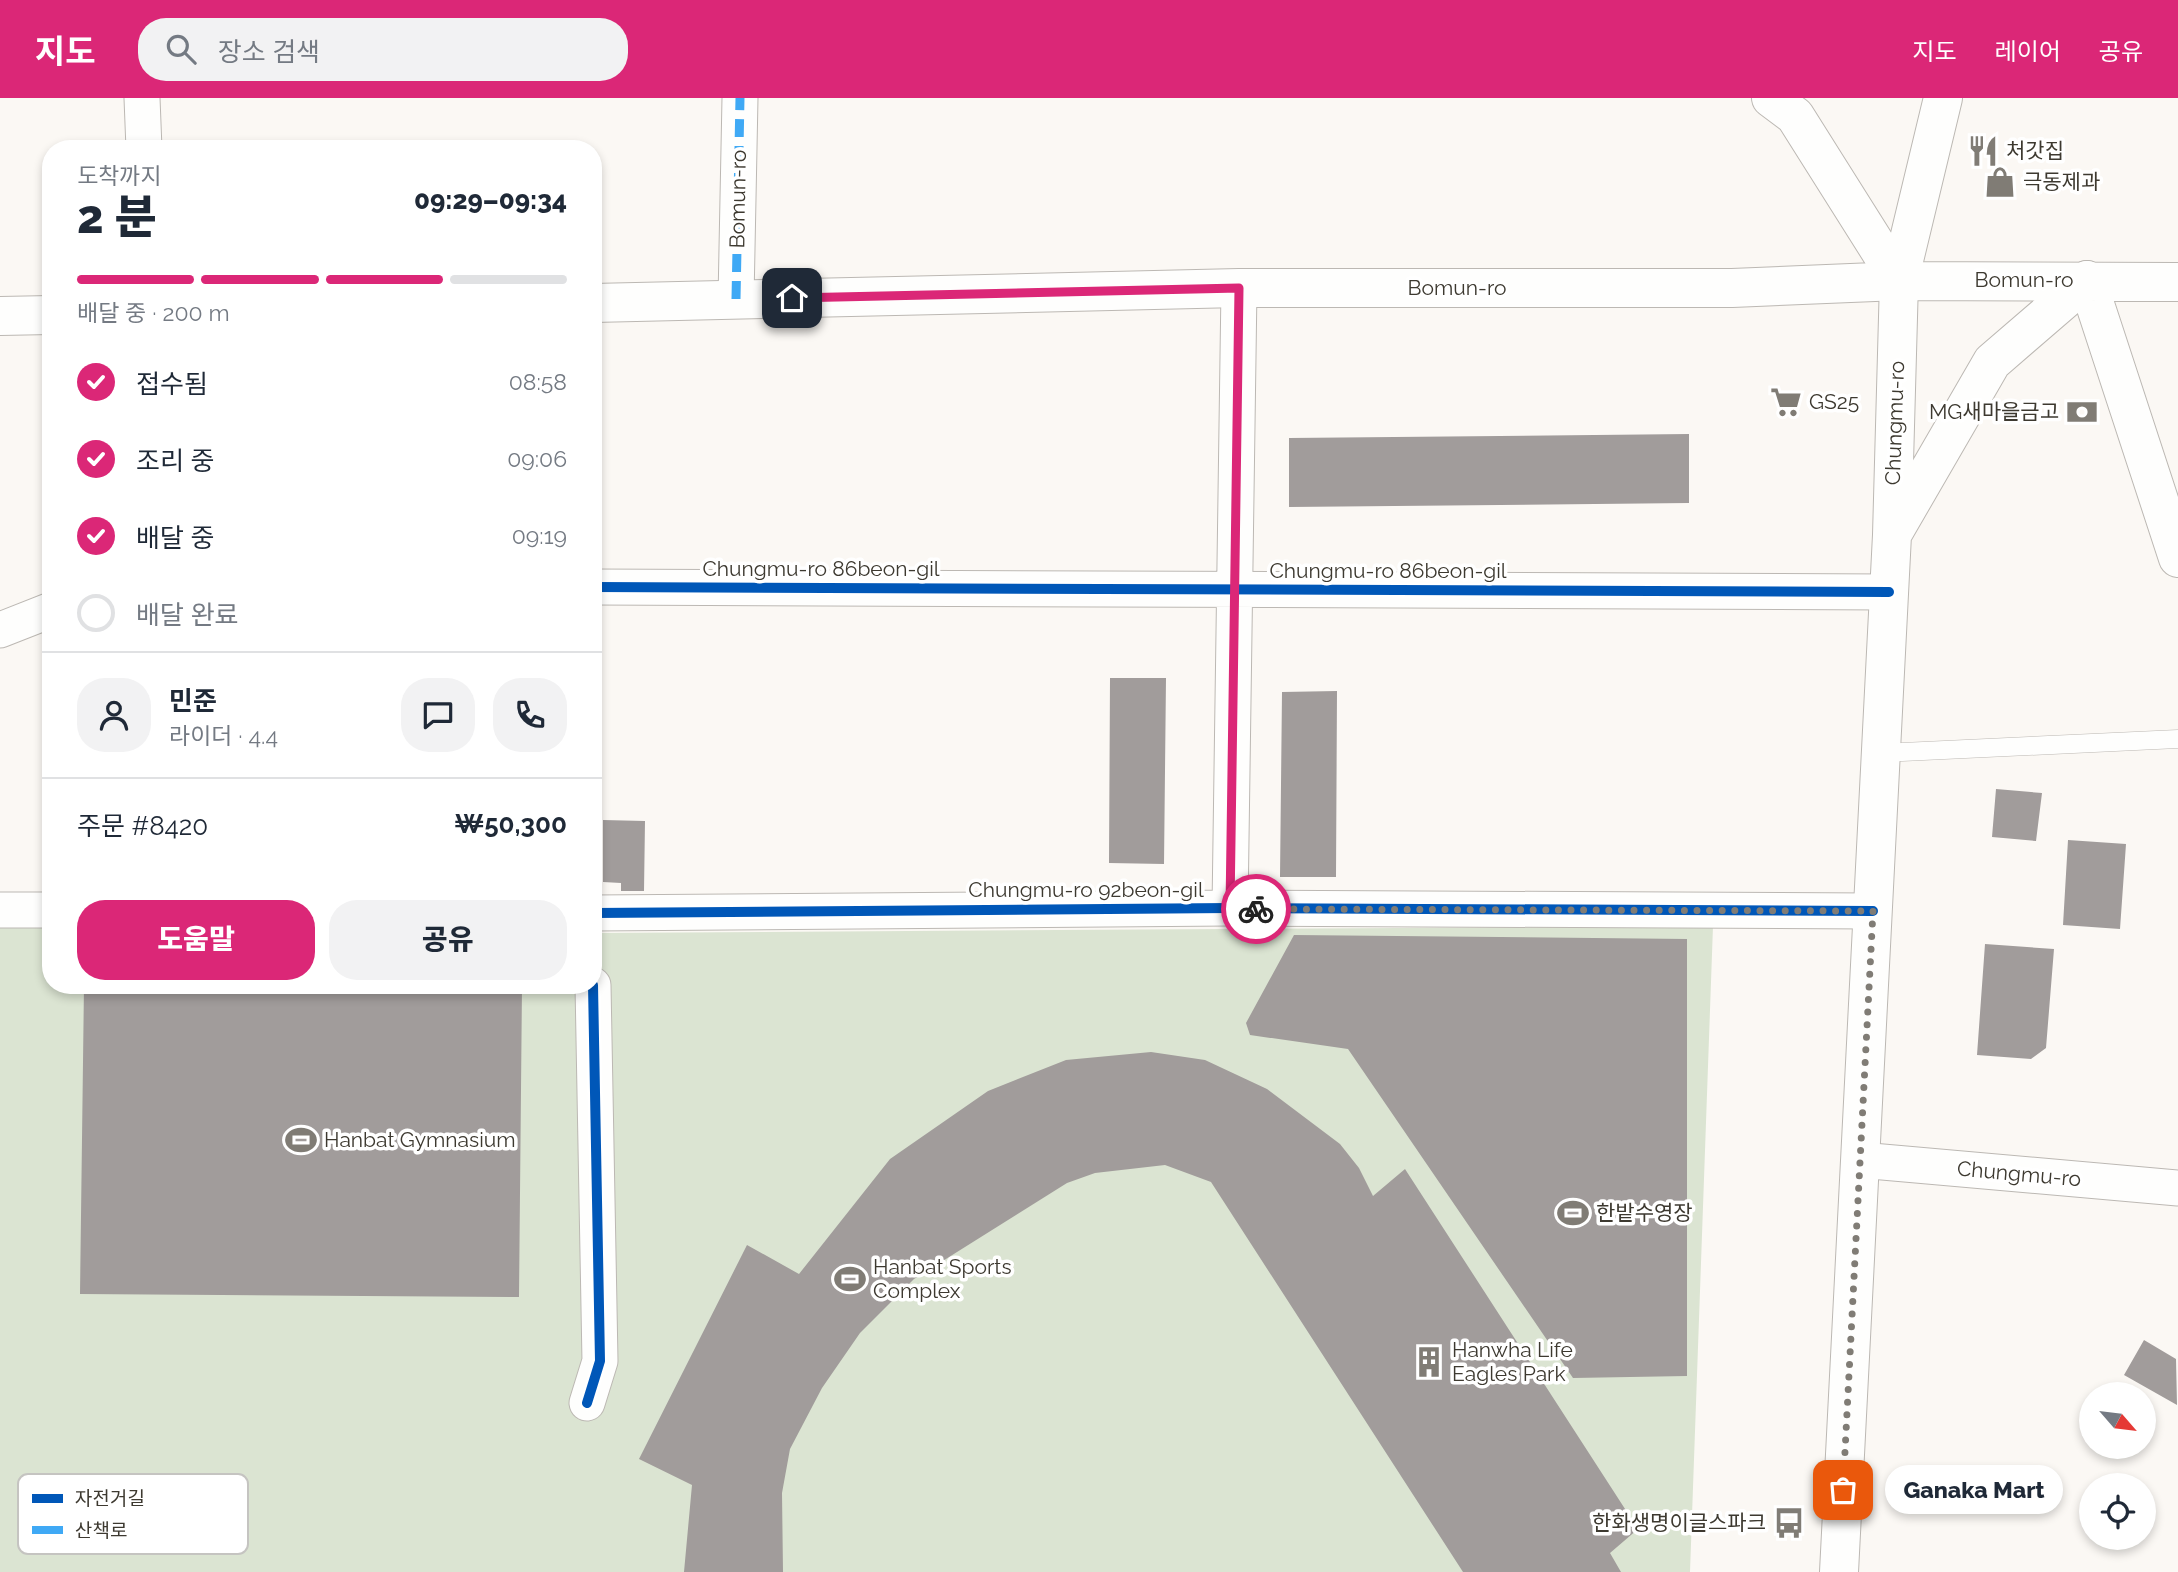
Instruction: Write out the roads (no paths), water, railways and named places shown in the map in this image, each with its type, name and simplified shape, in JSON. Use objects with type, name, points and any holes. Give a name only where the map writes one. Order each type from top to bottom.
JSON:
[{"type":"main road","points":[[1771,98],[1795,116],[1899,281]]},
{"type":"main road","name":"Chungmu-ro","points":[[1839,1572],[1892,535],[1899,281],[1944,98]]},
{"type":"main road","points":[[1892,535],[1992,362],[2087,280],[2178,558]]},
{"type":"main road","name":"Bomun-ro","points":[[602,303],[1239,288],[1732,288],[1899,281],[2178,282]]},
{"type":"main road","points":[[0,316],[42,315]]},
{"type":"street","points":[[142,98],[144,140]]},
{"type":"street","name":"Bomun-ro","points":[[736,299],[740,98]]},
{"type":"street","points":[[1230,908],[1239,288]]},
{"type":"street","name":"Chungmu-ro 86beon-gil","points":[[602,587],[1889,592]]},
{"type":"street","points":[[0,630],[42,614]]},
{"type":"street","name":"Chungmu-ro 92beon-gil","points":[[602,913],[1230,908],[1873,911]]},
{"type":"street","points":[[0,910],[42,911]]},
{"type":"street","points":[[587,1403],[600,1361],[593,994]]},
{"type":"street","name":"Chungmu-ro","points":[[1860,1160],[2178,1188]]},
{"type":"lane","points":[[1881,752],[2178,739]]},
{"type":"place","name":"처갓집","points":[[1983,151]]},
{"type":"place","name":"극동제과","points":[[2000,182]]},
{"type":"place","name":"GS25","points":[[1786,402]]},
{"type":"place","name":"MG새마을금고","points":[[2082,412]]},
{"type":"place","name":"Hanbat Gymnasium","points":[[301,1140]]},
{"type":"place","name":"한밭수영장","points":[[1573,1213]]},
{"type":"place","name":"Hanbat Sports Complex","points":[[850,1279]]},
{"type":"place","name":"Hanwha Life Eagles Park","points":[[1429,1362]]},
{"type":"place","name":"Ganaka Mart","points":[[1843,1490]]},
{"type":"place","name":"한화생명이글스파크","points":[[1789,1523]]}]
